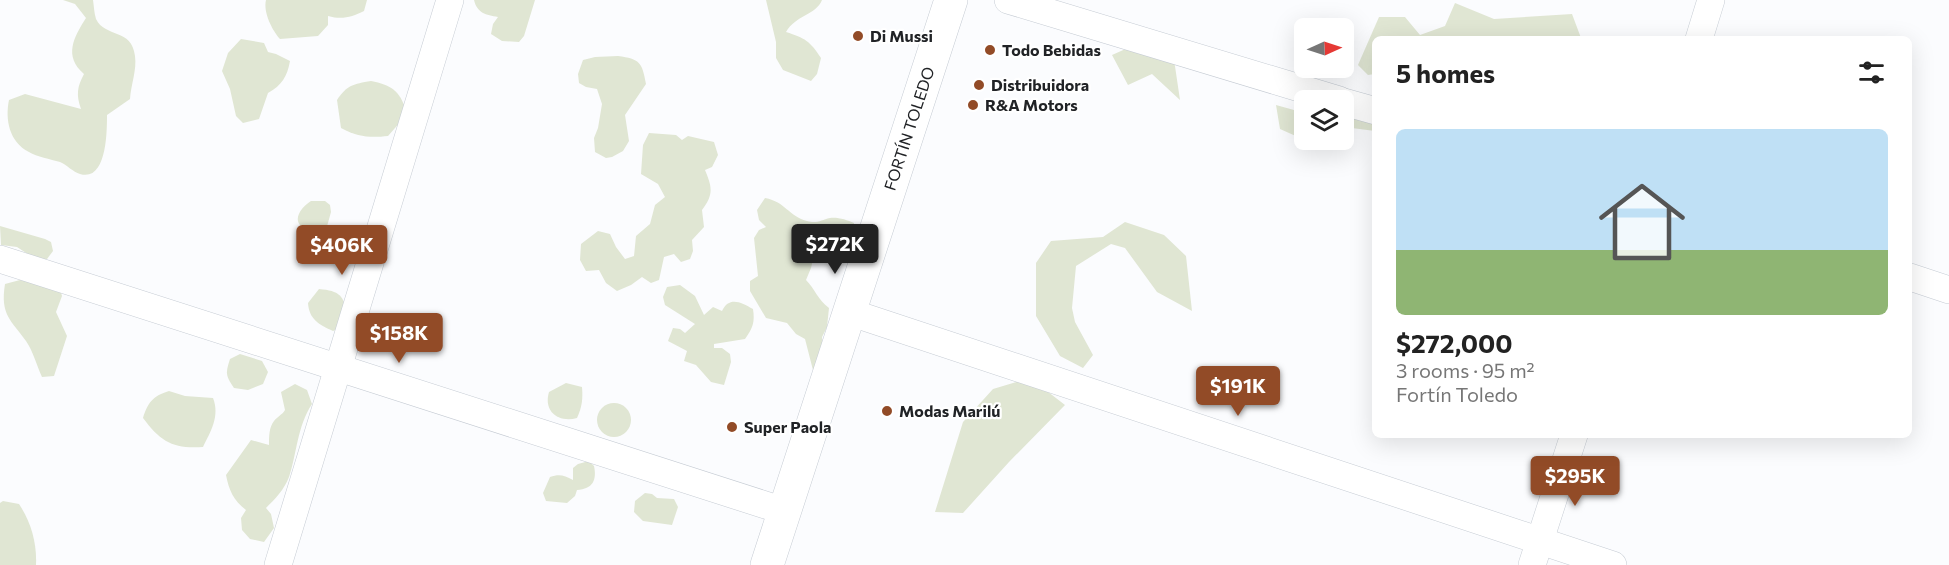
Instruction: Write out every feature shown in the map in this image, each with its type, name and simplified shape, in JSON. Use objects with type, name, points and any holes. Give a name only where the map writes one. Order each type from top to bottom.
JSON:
[{"type":"street","points":[[278,565],[450,0]]},
{"type":"street","name":"FORTÍN TOLEDO","points":[[766,565],[951,0]]},
{"type":"street","points":[[1008,0],[1307,90]]},
{"type":"street","points":[[1700,36],[1711,0]]},
{"type":"street","points":[[1354,105],[1372,110]]},
{"type":"street","points":[[0,259],[784,511]]},
{"type":"street","points":[[1912,278],[1949,290]]},
{"type":"street","points":[[849,312],[1536,553],[1613,565]]},
{"type":"street","points":[[1536,553],[1573,438]]},
{"type":"green space","points":[[63,0],[93,0],[95,17],[100,25],[129,41],[135,56],[130,99],[107,115],[104,154],[96,170],[89,174],[77,173],[60,162],[22,148],[13,136],[8,122],[9,100],[25,94],[81,109],[78,91],[84,74],[72,53],[75,39],[86,18],[75,4]]},
{"type":"green space","points":[[266,0],[367,0],[364,11],[355,15],[342,18],[328,16],[328,25],[318,36],[280,39],[269,21]]},
{"type":"green space","points":[[474,0],[535,0],[524,36],[519,42],[502,41],[491,34],[493,24],[498,17],[483,13],[477,8]]},
{"type":"green space","points":[[766,0],[822,0],[815,9],[795,22],[786,32],[806,41],[821,58],[817,74],[811,81],[783,70],[776,58],[776,42]]},
{"type":"green space","points":[[1455,3],[1494,19],[1572,14],[1580,36],[1372,36],[1372,74],[1368,75],[1358,65],[1379,17],[1405,17],[1420,35],[1445,26]]},
{"type":"green space","points":[[241,39],[264,43],[268,52],[290,61],[283,80],[268,93],[259,119],[243,123],[236,116],[230,89],[222,71],[228,53]]},
{"type":"green space","points":[[1148,39],[1172,46],[1180,100],[1152,74],[1128,85],[1112,55]]},
{"type":"green space","points":[[618,56],[639,63],[646,84],[625,115],[629,141],[623,151],[606,158],[595,152],[594,138],[602,104],[597,89],[579,83],[578,74],[583,60]]},
{"type":"green space","points":[[371,81],[384,84],[397,93],[406,110],[402,120],[388,136],[364,136],[341,128],[337,100],[351,86]]},
{"type":"green space","points":[[1276,105],[1294,110],[1294,135],[1280,129]]},
{"type":"green space","points":[[1354,105],[1372,114],[1372,131],[1354,128]]},
{"type":"green space","points":[[649,133],[676,135],[682,140],[688,136],[714,142],[718,155],[712,167],[705,170],[711,190],[709,199],[702,210],[704,227],[692,240],[693,251],[690,259],[681,262],[674,254],[664,257],[659,280],[651,283],[642,277],[617,291],[606,283],[599,270],[586,271],[580,260],[581,244],[598,231],[610,234],[625,259],[634,256],[636,236],[650,224],[655,205],[665,197],[658,184],[641,174],[643,145]]},
{"type":"green space","points":[[765,198],[810,222],[833,218],[854,223],[854,233],[847,249],[817,242],[806,280],[829,308],[827,327],[822,337],[824,352],[814,374],[805,339],[796,334],[787,323],[766,318],[750,291],[750,281],[758,276],[754,238],[759,230],[766,227],[759,220],[757,210]]},
{"type":"green space","points":[[311,201],[325,201],[330,205],[331,212],[326,230],[333,245],[331,253],[324,260],[314,258],[310,246],[312,234],[298,222],[300,212]]},
{"type":"green space","points":[[1125,222],[1164,235],[1186,256],[1192,311],[1157,292],[1125,248],[1111,244],[1076,266],[1072,308],[1075,322],[1093,355],[1083,368],[1060,356],[1036,316],[1036,263],[1051,241],[1103,237]]},
{"type":"green space","points":[[0,226],[45,239],[51,242],[53,251],[47,259],[37,260],[17,247],[1,245]]},
{"type":"green space","points":[[20,280],[59,286],[62,296],[56,312],[67,336],[54,376],[42,377],[33,354],[5,310],[5,284]]},
{"type":"green space","points":[[680,285],[695,296],[704,315],[713,307],[722,311],[728,303],[732,302],[753,309],[753,325],[745,339],[714,344],[714,348],[722,348],[730,354],[731,362],[724,385],[711,382],[696,365],[684,361],[687,351],[668,341],[673,328],[685,333],[695,324],[665,305],[663,297],[667,287]]},
{"type":"green space","points":[[319,289],[340,295],[348,315],[343,327],[333,331],[319,324],[310,313],[308,303]]},
{"type":"green space","points":[[240,354],[262,361],[268,372],[263,384],[248,390],[234,388],[228,378],[227,368],[230,359]]},
{"type":"green space","points":[[1030,378],[1065,405],[963,513],[935,512],[963,422],[993,389]]},
{"type":"green space","points":[[566,383],[582,387],[582,403],[577,418],[559,417],[550,410],[548,405],[549,392]]},
{"type":"green space","points":[[295,384],[307,390],[312,404],[300,431],[287,482],[266,508],[271,514],[274,528],[264,542],[250,539],[242,530],[241,518],[246,510],[232,494],[226,475],[251,440],[269,445],[272,423],[285,410],[281,392]]},
{"type":"green space","points":[[169,391],[185,396],[213,398],[215,417],[203,447],[184,447],[168,442],[156,433],[143,418],[152,400]]},
{"type":"green space","points":[[614,403],[626,408],[631,420],[626,432],[614,437],[602,432],[597,420],[602,408]]},
{"type":"green space","points":[[589,461],[595,471],[593,483],[590,486],[577,490],[575,496],[567,503],[546,501],[543,493],[550,477],[562,476],[573,480],[573,468]]},
{"type":"green space","points":[[645,493],[657,498],[674,499],[678,507],[672,525],[643,521],[634,512],[635,501]]},
{"type":"green space","points":[[3,501],[19,504],[23,511],[34,541],[36,565],[0,565],[0,503]]},
{"type":"place","name":"Di Mussi","points":[[858,36]]},
{"type":"place","name":"Todo Bebidas","points":[[990,50]]},
{"type":"place","name":"Distribuidora","points":[[979,85]]},
{"type":"place","name":"R&A Motors","points":[[973,105]]},
{"type":"place","name":"Modas Marilú","points":[[887,411]]},
{"type":"place","name":"Super Paola","points":[[732,427]]}]
